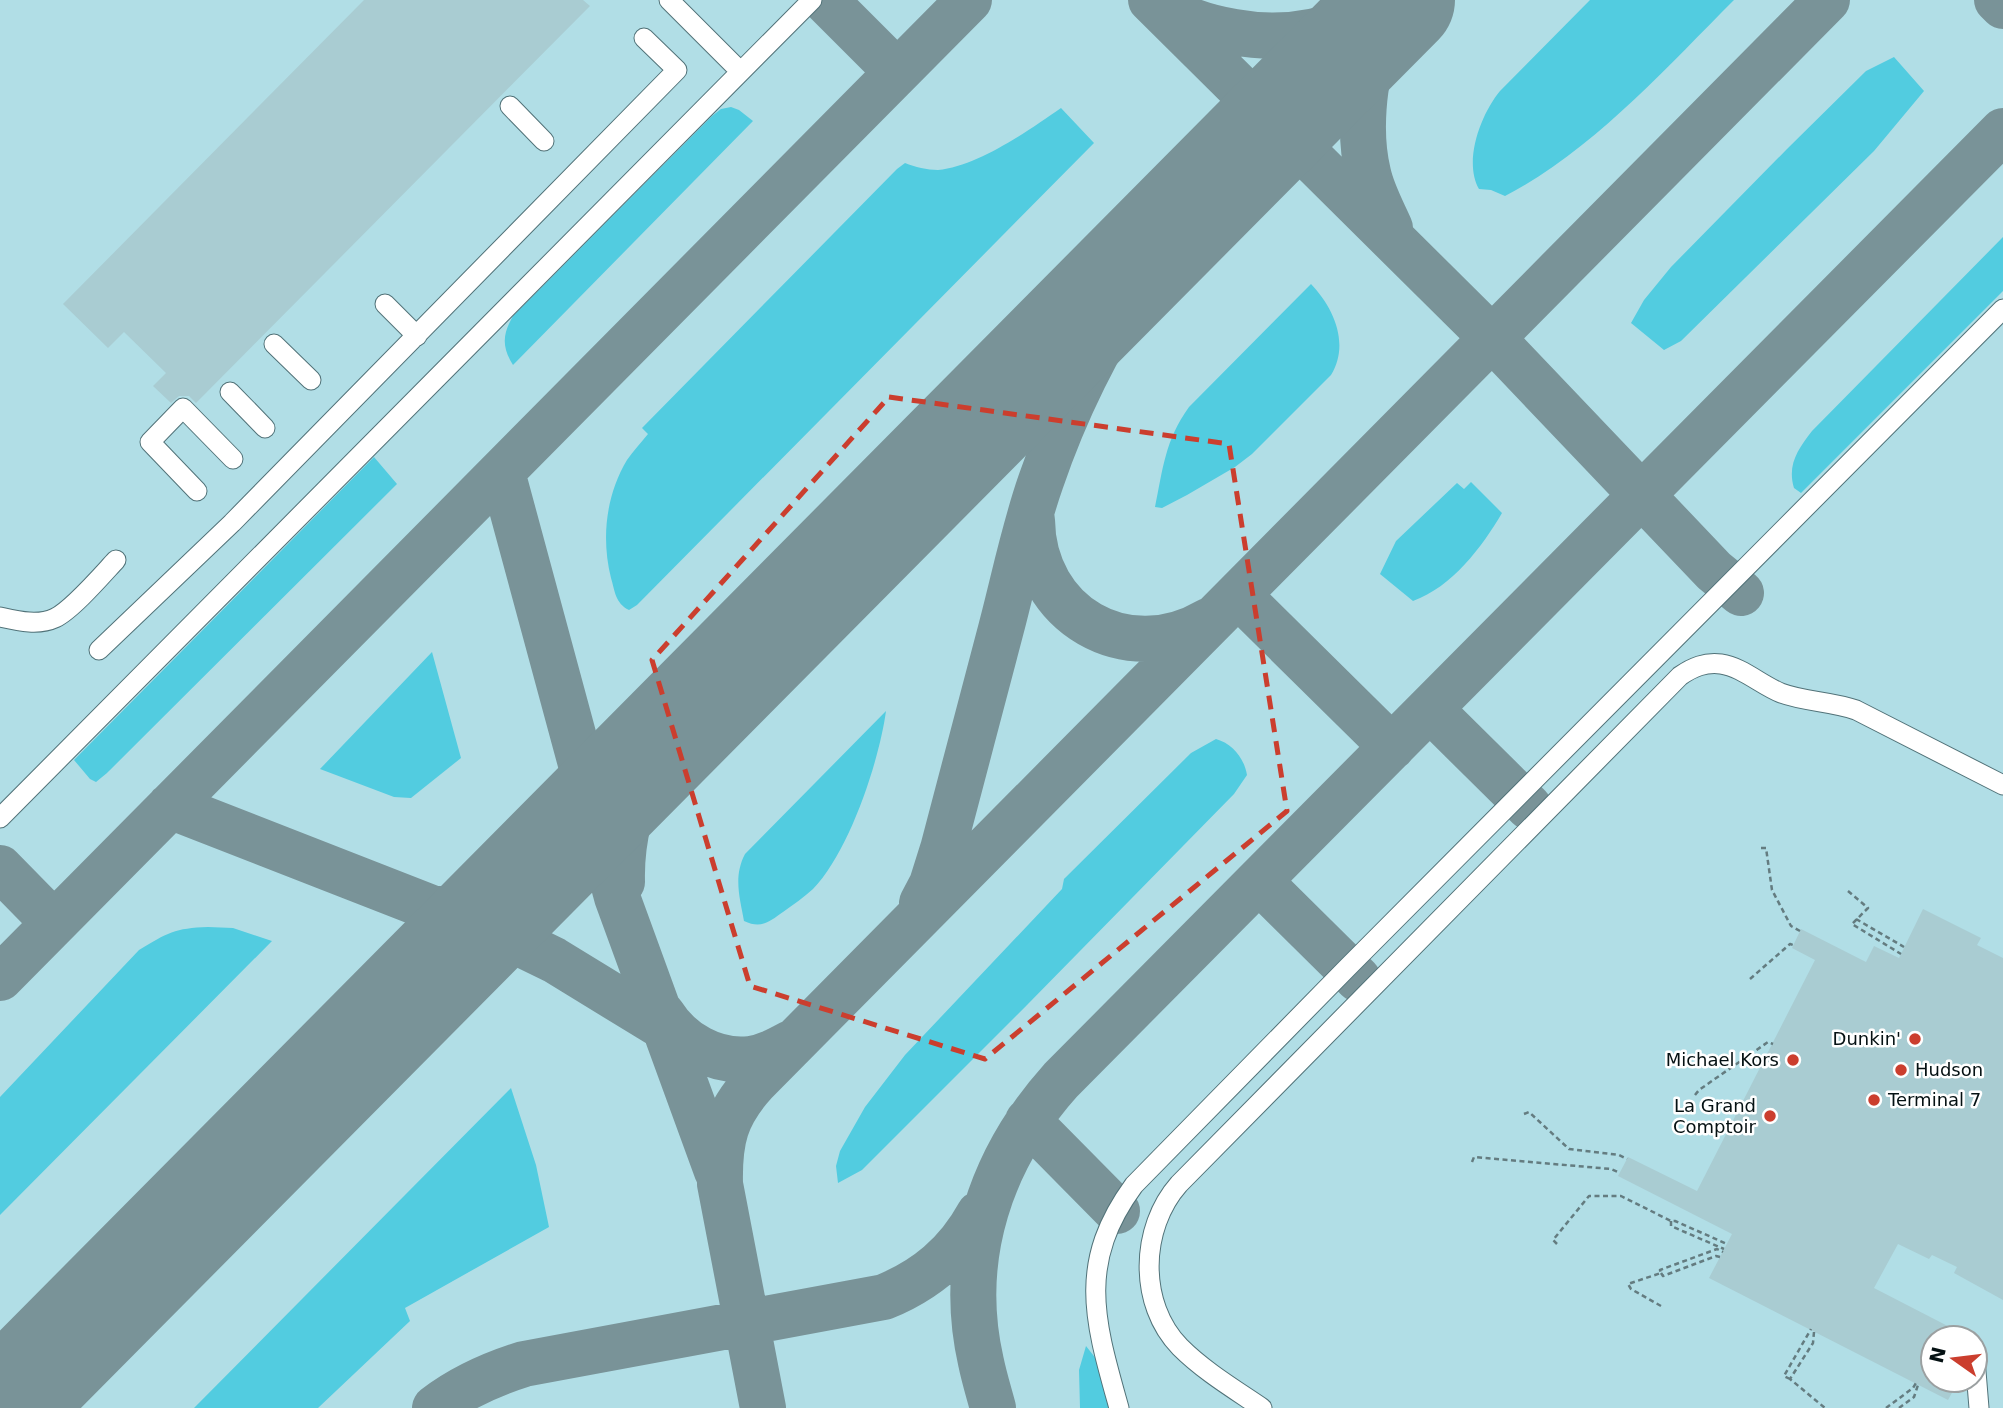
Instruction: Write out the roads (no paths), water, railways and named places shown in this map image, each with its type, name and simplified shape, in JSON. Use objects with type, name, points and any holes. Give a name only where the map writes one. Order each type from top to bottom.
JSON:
[{"type":"street","points":[[669,0],[740,71]]},
{"type":"street","points":[[0,818],[812,0]]},
{"type":"street","points":[[99,650],[232,523],[677,69],[644,38]]},
{"type":"street","points":[[510,106],[544,141]]},
{"type":"street","points":[[385,304],[417,336]]},
{"type":"street","points":[[1119,1408],[1097,1324],[1095,1287],[1103,1242],[1117,1211],[1134,1185],[2003,309]]},
{"type":"street","points":[[274,344],[311,380]]},
{"type":"street","points":[[230,391],[265,428]]},
{"type":"street","points":[[197,491],[150,442],[183,408],[233,459]]},
{"type":"street","points":[[0,617],[24,622],[53,619],[68,608],[116,560]]},
{"type":"street","points":[[1262,1408],[1205,1368],[1180,1346],[1159,1314],[1151,1288],[1149,1263],[1156,1225],[1165,1202],[1179,1184],[1680,676],[1705,664],[1730,666],[1781,693],[1856,710],[2003,785]]},
{"type":"place","name":"Dunkin'","points":[[1915,1039]]},
{"type":"place","name":"Michael Kors","points":[[1793,1060]]},
{"type":"place","name":"Hudson","points":[[1901,1070]]},
{"type":"place","name":"Terminal 7","points":[[1874,1100]]},
{"type":"place","name":"La Grand Comptoir","points":[[1770,1116]]}]
